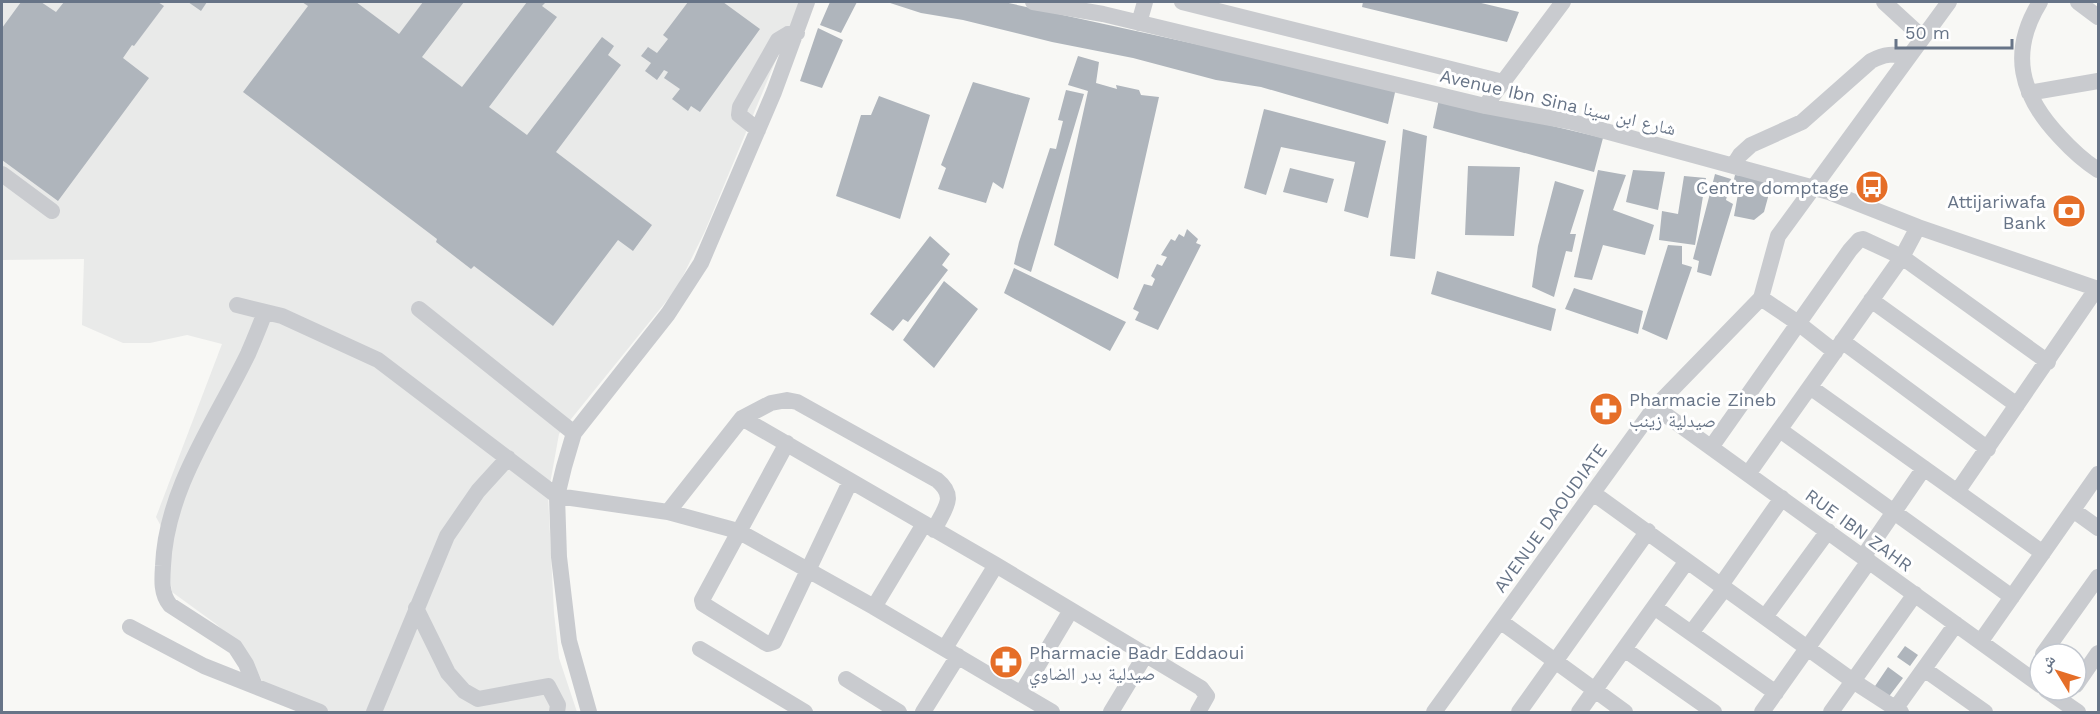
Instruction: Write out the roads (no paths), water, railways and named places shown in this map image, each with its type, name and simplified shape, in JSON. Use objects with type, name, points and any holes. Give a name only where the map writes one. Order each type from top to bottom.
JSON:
[{"type":"street","points":[[589,712],[569,641],[559,557],[557,496],[564,466],[574,434],[668,314],[701,263],[797,33],[807,2]]},
{"type":"street","name":"Avenue Ibn Sina شارع ابن سينا","points":[[1033,2],[1139,23],[1485,106],[1572,122],[1813,188],[2098,289]]},
{"type":"street","points":[[1139,23],[1145,2]]},
{"type":"street","points":[[1182,2],[1503,82]]},
{"type":"street","points":[[1485,106],[1563,2]]},
{"type":"street","points":[[1884,2],[1922,37]]},
{"type":"street","name":"AVENUE DAOUDIATE","points":[[1434,712],[1655,407],[1761,298],[1778,236],[1949,2]]},
{"type":"street","points":[[2040,2],[2031,15],[2022,43],[2023,73],[2029,93],[2043,119],[2071,148],[2098,171]]},
{"type":"street","points":[[2078,2],[2098,16]]},
{"type":"street","points":[[758,129],[739,115],[740,107],[778,40],[788,34],[797,33]]},
{"type":"street","points":[[1733,166],[1740,155],[1751,145],[1802,122],[1871,61],[1884,54],[1899,54],[1908,57]]},
{"type":"street","points":[[2029,93],[2098,81]]},
{"type":"street","points":[[2,174],[52,211]]},
{"type":"street","points":[[1748,474],[1902,257],[1918,227]]},
{"type":"street","points":[[1712,446],[1850,250],[1863,238],[1902,257],[2048,362]]},
{"type":"street","points":[[1957,492],[2098,289]]},
{"type":"street","points":[[1761,298],[1838,347],[1988,449]]},
{"type":"street","points":[[1871,300],[2017,405]]},
{"type":"street","points":[[237,304],[302,324],[378,360],[557,496],[668,512],[738,531],[810,570],[1052,712]]},
{"type":"street","points":[[419,309],[574,434]]},
{"type":"street","points":[[255,686],[246,664],[235,647],[170,605],[165,599],[162,581],[164,547],[180,490],[248,354],[265,312]]},
{"type":"street","points":[[1810,387],[2043,553]]},
{"type":"street","points":[[668,512],[742,418],[771,403],[787,400],[797,402],[937,480],[946,488],[949,498],[874,607]]},
{"type":"street","name":"RUE IBN ZAHR","points":[[1655,407],[2028,676]]},
{"type":"street","points":[[742,418],[996,565],[1205,691],[1207,696],[1198,712]]},
{"type":"street","points":[[1780,430],[2012,597]]},
{"type":"street","points":[[787,443],[702,602],[764,642],[768,644],[774,642],[850,482]]},
{"type":"street","points":[[374,712],[447,536],[478,491],[508,458]]},
{"type":"street","points":[[1762,712],[1808,648],[1924,468]]},
{"type":"street","points":[[1981,641],[2098,474]]},
{"type":"street","points":[[1593,493],[1897,711],[1956,624]]},
{"type":"street","points":[[1691,633],[1782,498]]},
{"type":"street","points":[[2073,510],[2098,528]]},
{"type":"street","points":[[1519,712],[1648,531]]},
{"type":"street","points":[[1765,617],[1828,531]]},
{"type":"street","points":[[1579,712],[1687,561]]},
{"type":"street","points":[[923,712],[996,565]]},
{"type":"street","points":[[2052,642],[2098,577]]},
{"type":"street","points":[[1831,712],[1915,594]]},
{"type":"street","points":[[1654,607],[1776,693]]},
{"type":"street","points":[[416,609],[448,673],[464,691],[478,699],[548,686],[558,705],[557,712]]},
{"type":"street","points":[[1021,694],[1071,610]]},
{"type":"street","points":[[1500,621],[1624,712]]},
{"type":"street","points":[[130,627],[204,666],[320,712]]},
{"type":"street","points":[[1624,649],[1714,712]]},
{"type":"street","points":[[700,650],[805,712]]},
{"type":"street","points":[[1112,712],[1146,654]]},
{"type":"street","points":[[2088,668],[2097,656]]},
{"type":"street","points":[[1924,669],[1985,712]]},
{"type":"street","points":[[846,679],[899,712]]},
{"type":"place","name":"Centre domptage","points":[[1872,187]]},
{"type":"place","name":"Attijariwafa Bank","points":[[2069,211]]},
{"type":"place","name":"Pharmacie Zineb صيدلية زينب","points":[[1606,409]]},
{"type":"place","name":"Pharmacie Badr Eddaoui صيدلية بدر الضاوي","points":[[1006,662]]}]
